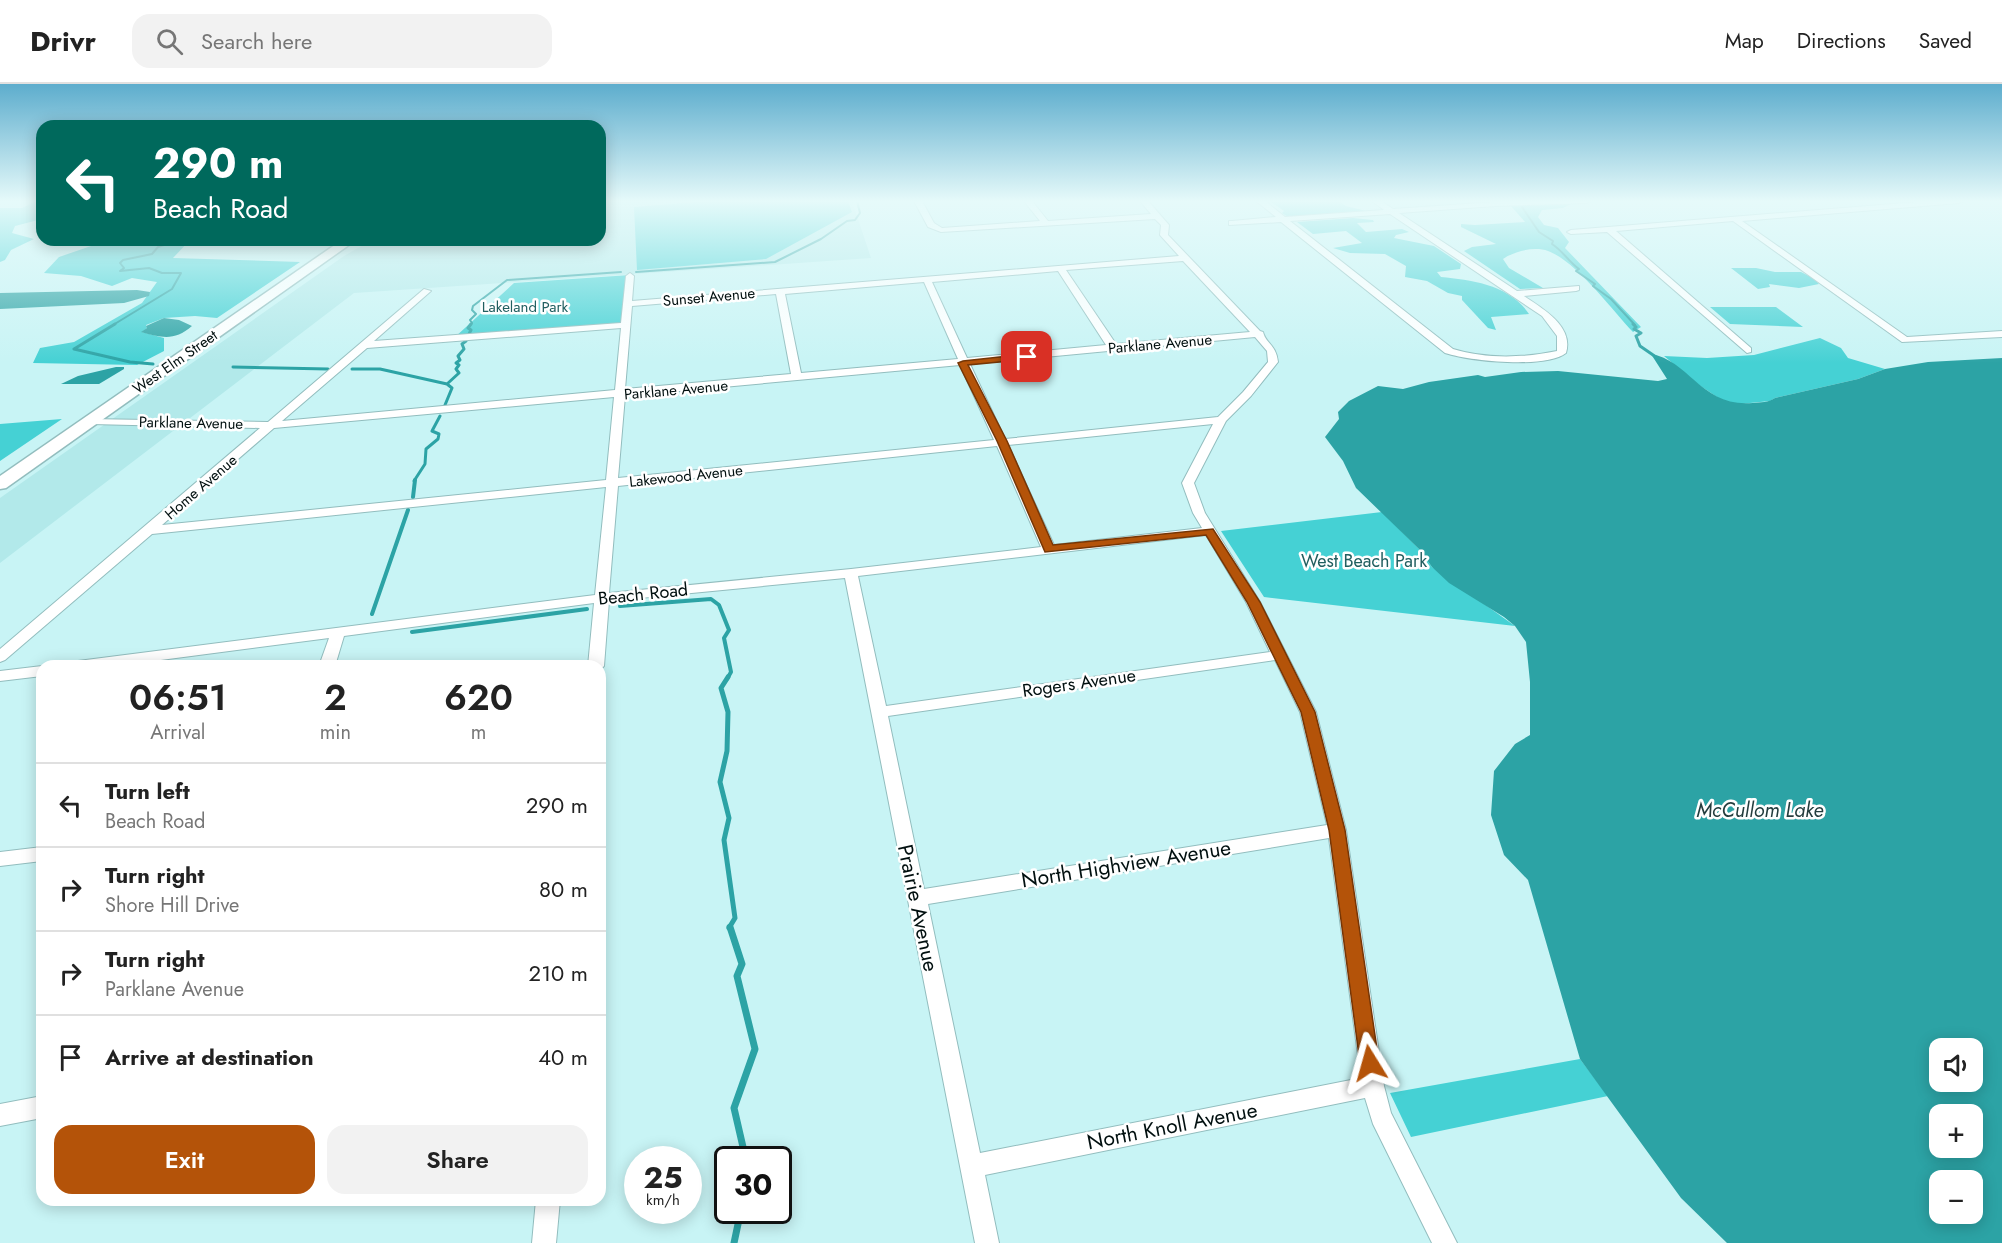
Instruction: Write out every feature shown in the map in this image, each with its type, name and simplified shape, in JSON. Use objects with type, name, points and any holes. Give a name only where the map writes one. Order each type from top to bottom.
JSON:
[{"type":"main road","name":"West Elm Street","points":[[0,484],[328,255]]},
{"type":"street","points":[[1183,255],[1260,334],[1272,350],[1273,362],[1221,420],[1188,483],[1199,513],[1253,602],[1308,712],[1337,830],[1373,1086],[1381,1116],[1444,1243]]},
{"type":"street","points":[[1328,255],[1449,351],[1474,358],[1546,357],[1561,353],[1564,344],[1562,336],[1545,314],[1458,255]]},
{"type":"street","points":[[1640,255],[1747,350]]},
{"type":"street","points":[[1785,255],[1905,340],[2002,334]]},
{"type":"street","name":"Sunset Avenue","points":[[627,304],[1186,258]]},
{"type":"street","points":[[1061,269],[1113,348]]},
{"type":"street","points":[[596,660],[630,276]]},
{"type":"street","points":[[927,280],[963,363],[1002,441],[1049,549]]},
{"type":"street","points":[[1515,294],[1576,288]]},
{"type":"street","name":"Home Avenue","points":[[0,657],[151,530],[427,291]]},
{"type":"street","points":[[780,291],[797,378]]},
{"type":"street","points":[[366,345],[626,325]]},
{"type":"street","name":"Parklane Avenue","points":[[91,421],[272,425],[620,395],[1260,334]]},
{"type":"street","name":"Lakewood Avenue","points":[[151,530],[1221,420]]},
{"type":"street","name":"Beach Road","points":[[125,660],[601,598],[851,573],[1209,531]]},
{"type":"street","name":"Prairie Avenue","points":[[851,573],[987,1243]]},
{"type":"street","points":[[329,660],[338,633]]},
{"type":"street","name":"Rogers Avenue","points":[[879,712],[1280,655]]},
{"type":"street","points":[[0,676],[36,671]]},
{"type":"street","name":"North Highview Avenue","points":[[916,898],[1337,830]]},
{"type":"street","points":[[0,860],[36,855]]},
{"type":"street","name":"North Knoll Avenue","points":[[971,1166],[1373,1086]]},
{"type":"street","points":[[0,1115],[36,1108]]},
{"type":"street","points":[[544,1243],[547,1206]]},
{"type":"shaded area","points":[[870,255],[871,258],[354,293],[0,563],[0,498],[344,256]]},
{"type":"green space","points":[[0,255],[8,255],[5,260],[0,262]]},
{"type":"green space","points":[[65,255],[176,255],[173,258],[300,262],[217,318],[195,316],[164,318],[146,325],[147,328],[142,332],[164,338],[164,351],[137,365],[33,363],[40,348],[74,342],[142,303],[157,282],[132,278],[112,286],[81,276],[44,273],[59,257]]},
{"type":"green space","points":[[636,255],[773,255],[766,259],[637,270]]},
{"type":"green space","points":[[1387,255],[1448,255],[1461,264],[1460,269],[1437,272],[1441,277],[1477,282],[1501,290],[1512,296],[1529,314],[1491,317],[1496,330],[1488,328],[1462,300],[1462,296],[1448,293],[1427,281],[1405,277],[1406,266]]},
{"type":"green space","points":[[1470,255],[1511,255],[1503,259],[1509,268],[1543,288],[1520,289]]},
{"type":"green space","points":[[1557,255],[1572,255],[1641,327],[1633,332],[1582,275]]},
{"type":"green space","points":[[1731,268],[1801,272],[1819,284],[1799,288],[1769,284],[1770,287],[1758,289]]},
{"type":"green space","name":"Lakeland Park","points":[[630,275],[626,325],[454,338],[514,283]]},
{"type":"green space","points":[[1710,307],[1776,307],[1803,327],[1730,324]]},
{"type":"green space","points":[[1820,338],[1841,348],[1848,358],[1885,369],[1858,379],[1770,401],[1740,404],[1723,401],[1699,385],[1664,356],[1707,358],[1754,355]]},
{"type":"green space","points":[[62,419],[0,461],[0,424]]},
{"type":"green space","name":"West Beach Park","points":[[1382,512],[1419,549],[1432,567],[1515,626],[1264,597],[1221,531]]},
{"type":"green space","points":[[1580,1059],[1608,1096],[1411,1137],[1390,1093]]},
{"type":"water","points":[[137,290],[150,292],[149,296],[124,303],[0,309],[0,293]]},
{"type":"water","points":[[164,318],[179,320],[192,326],[180,334],[168,337],[141,332],[147,328],[146,326]]},
{"type":"water","name":"McCullom Lake","points":[[1651,354],[1676,365],[1708,391],[1721,398],[1736,403],[1753,403],[1767,402],[1775,398],[1858,379],[1885,369],[1928,362],[2002,358],[2002,1243],[1727,1243],[1681,1198],[1580,1059],[1528,880],[1504,855],[1491,815],[1494,771],[1515,744],[1530,735],[1530,682],[1526,642],[1515,626],[1504,617],[1449,583],[1432,567],[1419,549],[1356,488],[1343,461],[1325,437],[1339,419],[1338,412],[1349,401],[1378,386],[1403,389],[1429,382],[1478,375],[1485,377],[1521,372],[1558,371],[1658,381],[1667,379]]},
{"type":"water","points":[[124,367],[124,369],[99,384],[61,384],[78,376]]},
{"type":"waterway","points":[[113,325],[172,289],[181,273],[162,273],[149,268],[120,271],[124,268],[120,263],[123,260],[147,255]]},
{"type":"waterway","points":[[636,272],[775,262],[789,255]]},
{"type":"waterway","points":[[1564,255],[1579,269],[1576,271],[1595,284],[1593,286],[1611,299],[1635,325]]},
{"type":"waterway","points":[[471,324],[470,320],[476,314],[472,310],[473,306],[507,280],[621,272]]},
{"type":"waterway","points":[[115,324],[74,349],[130,362],[153,364]]},
{"type":"waterway","points":[[469,334],[471,330],[468,328],[471,324]]},
{"type":"waterway","points":[[1633,324],[1636,327],[1634,329],[1641,333],[1636,336],[1640,346],[1656,357]]},
{"type":"waterway","points":[[447,384],[459,373],[456,369],[459,365],[456,363],[460,360],[458,356],[464,349],[462,344],[466,341]]},
{"type":"waterway","points":[[233,367],[328,369]]},
{"type":"waterway","points":[[352,369],[380,369],[447,384]]},
{"type":"waterway","points":[[445,405],[452,388],[447,384]]},
{"type":"waterway","points":[[414,481],[425,464],[426,449],[438,439],[439,434],[432,431],[440,416]]},
{"type":"waterway","points":[[413,497],[415,480]]},
{"type":"waterway","points":[[372,614],[408,510]]},
{"type":"waterway","points":[[620,606],[711,599],[719,605],[729,630],[724,638],[731,672],[727,679]]},
{"type":"waterway","points":[[412,632],[587,609]]},
{"type":"waterway","points":[[728,677],[721,688],[728,712],[727,751],[720,782],[729,818],[724,840],[735,918],[729,928]]},
{"type":"waterway","points":[[730,927],[742,964],[737,976],[755,1049],[734,1108],[743,1146]]},
{"type":"waterway","points":[[734,1243],[738,1224]]},
{"type":"route","points":[[1027,357],[963,363],[1002,441],[1049,549],[1209,531],[1253,602],[1299,693],[1308,712],[1337,830],[1370,1063]]}]
